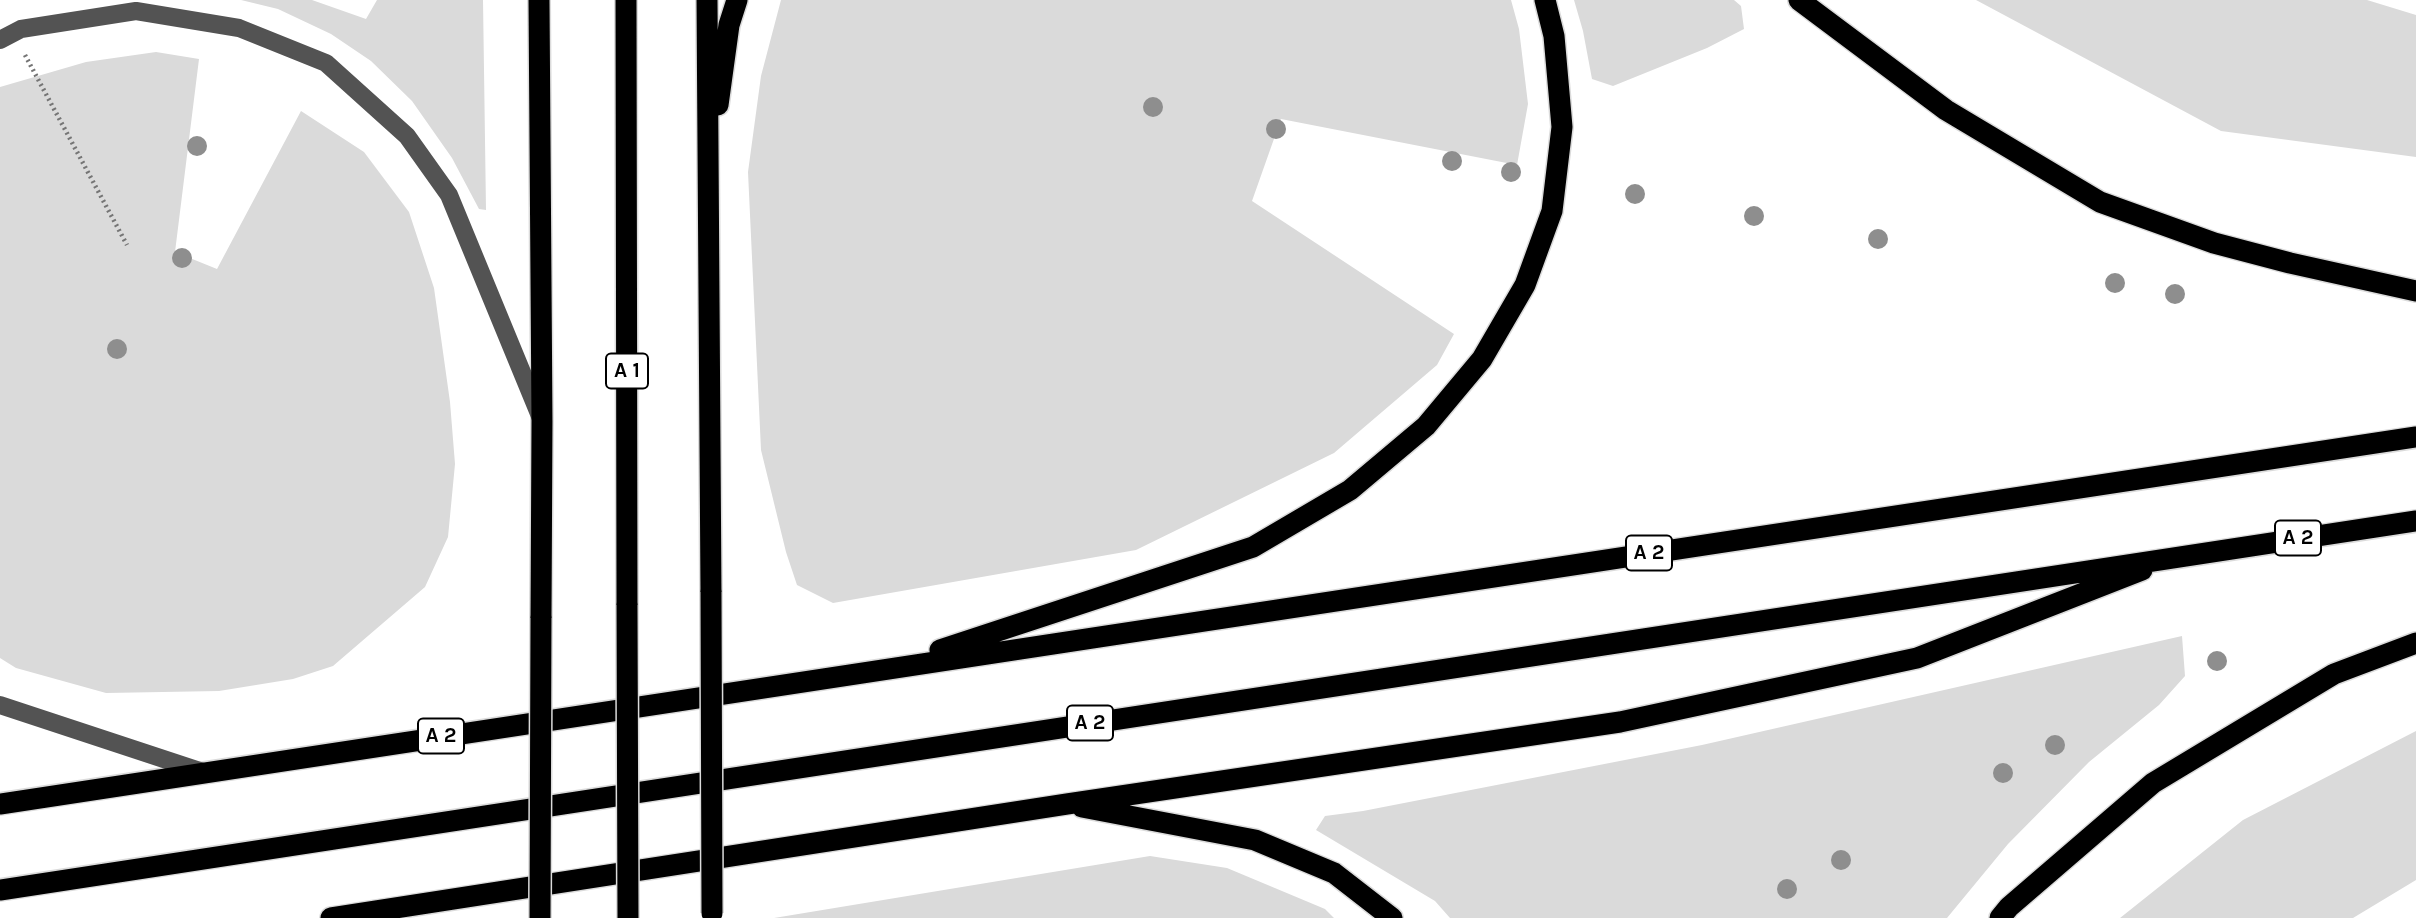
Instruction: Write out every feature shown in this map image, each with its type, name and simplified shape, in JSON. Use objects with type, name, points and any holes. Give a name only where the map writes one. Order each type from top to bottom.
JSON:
[{"type":"highway","points":[[539,0],[542,421],[540,918]]},
{"type":"highway","name":"A 1","points":[[626,0],[628,918]]},
{"type":"highway","points":[[707,0],[712,916]]},
{"type":"highway","points":[[707,184],[729,25],[737,0]]},
{"type":"highway","points":[[883,669],[1253,547],[1350,490],[1426,426],[1482,359],[1525,285],[1552,211],[1562,127],[1554,36],[1545,0]]},
{"type":"highway","points":[[1799,0],[1947,110],[2100,202],[2214,243],[2416,291]]},
{"type":"highway","name":"A 2","points":[[0,804],[2416,437]]},
{"type":"highway","name":"A 2","points":[[0,890],[2416,521]]},
{"type":"highway","points":[[331,918],[1620,722],[1917,658],[2180,555]]},
{"type":"highway","points":[[2000,918],[2009,907],[2154,783],[2334,674],[2416,643]]},
{"type":"highway","points":[[1067,804],[1255,840],[1334,873],[1392,918]]},
{"type":"highway","points":[[349,918],[399,907]]},
{"type":"lane","points":[[7,37],[21,29],[136,10],[239,28],[326,63],[407,135],[449,195],[542,421]]},
{"type":"lane","points":[[0,705],[203,772]]},
{"type":"path","points":[[7,37],[127,246]]},
{"type":"shaded area","points":[[241,0],[312,0],[366,19],[377,0],[483,0],[486,210],[479,209],[452,158],[412,101],[371,61],[331,34],[278,9]]},
{"type":"shaded area","points":[[781,0],[1511,0],[1519,29],[1528,104],[1517,165],[1281,119],[1252,201],[1454,334],[1437,365],[1334,453],[1136,550],[833,603],[797,585],[786,552],[761,450],[748,172],[761,76]]},
{"type":"shaded area","points":[[1574,0],[1734,0],[1741,6],[1744,29],[1707,48],[1613,86],[1592,79]]},
{"type":"shaded area","points":[[1976,0],[2367,0],[2416,15],[2416,157],[2221,131]]},
{"type":"shaded area","points":[[156,52],[199,59],[175,252],[217,269],[301,111],[364,152],[409,212],[434,288],[450,402],[455,464],[448,537],[425,587],[333,666],[293,679],[219,691],[106,693],[16,668],[0,658],[0,87],[86,62]]},
{"type":"shaded area","points":[[2182,636],[2185,676],[2159,705],[2089,762],[2008,844],[1947,918],[1450,918],[1435,901],[1316,830],[1325,816],[1363,811],[1702,745]]},
{"type":"shaded area","points":[[2416,731],[2416,880],[2353,918],[2120,918],[2243,820]]},
{"type":"shaded area","points":[[1150,856],[1227,868],[1325,909],[1334,918],[774,918]]}]
